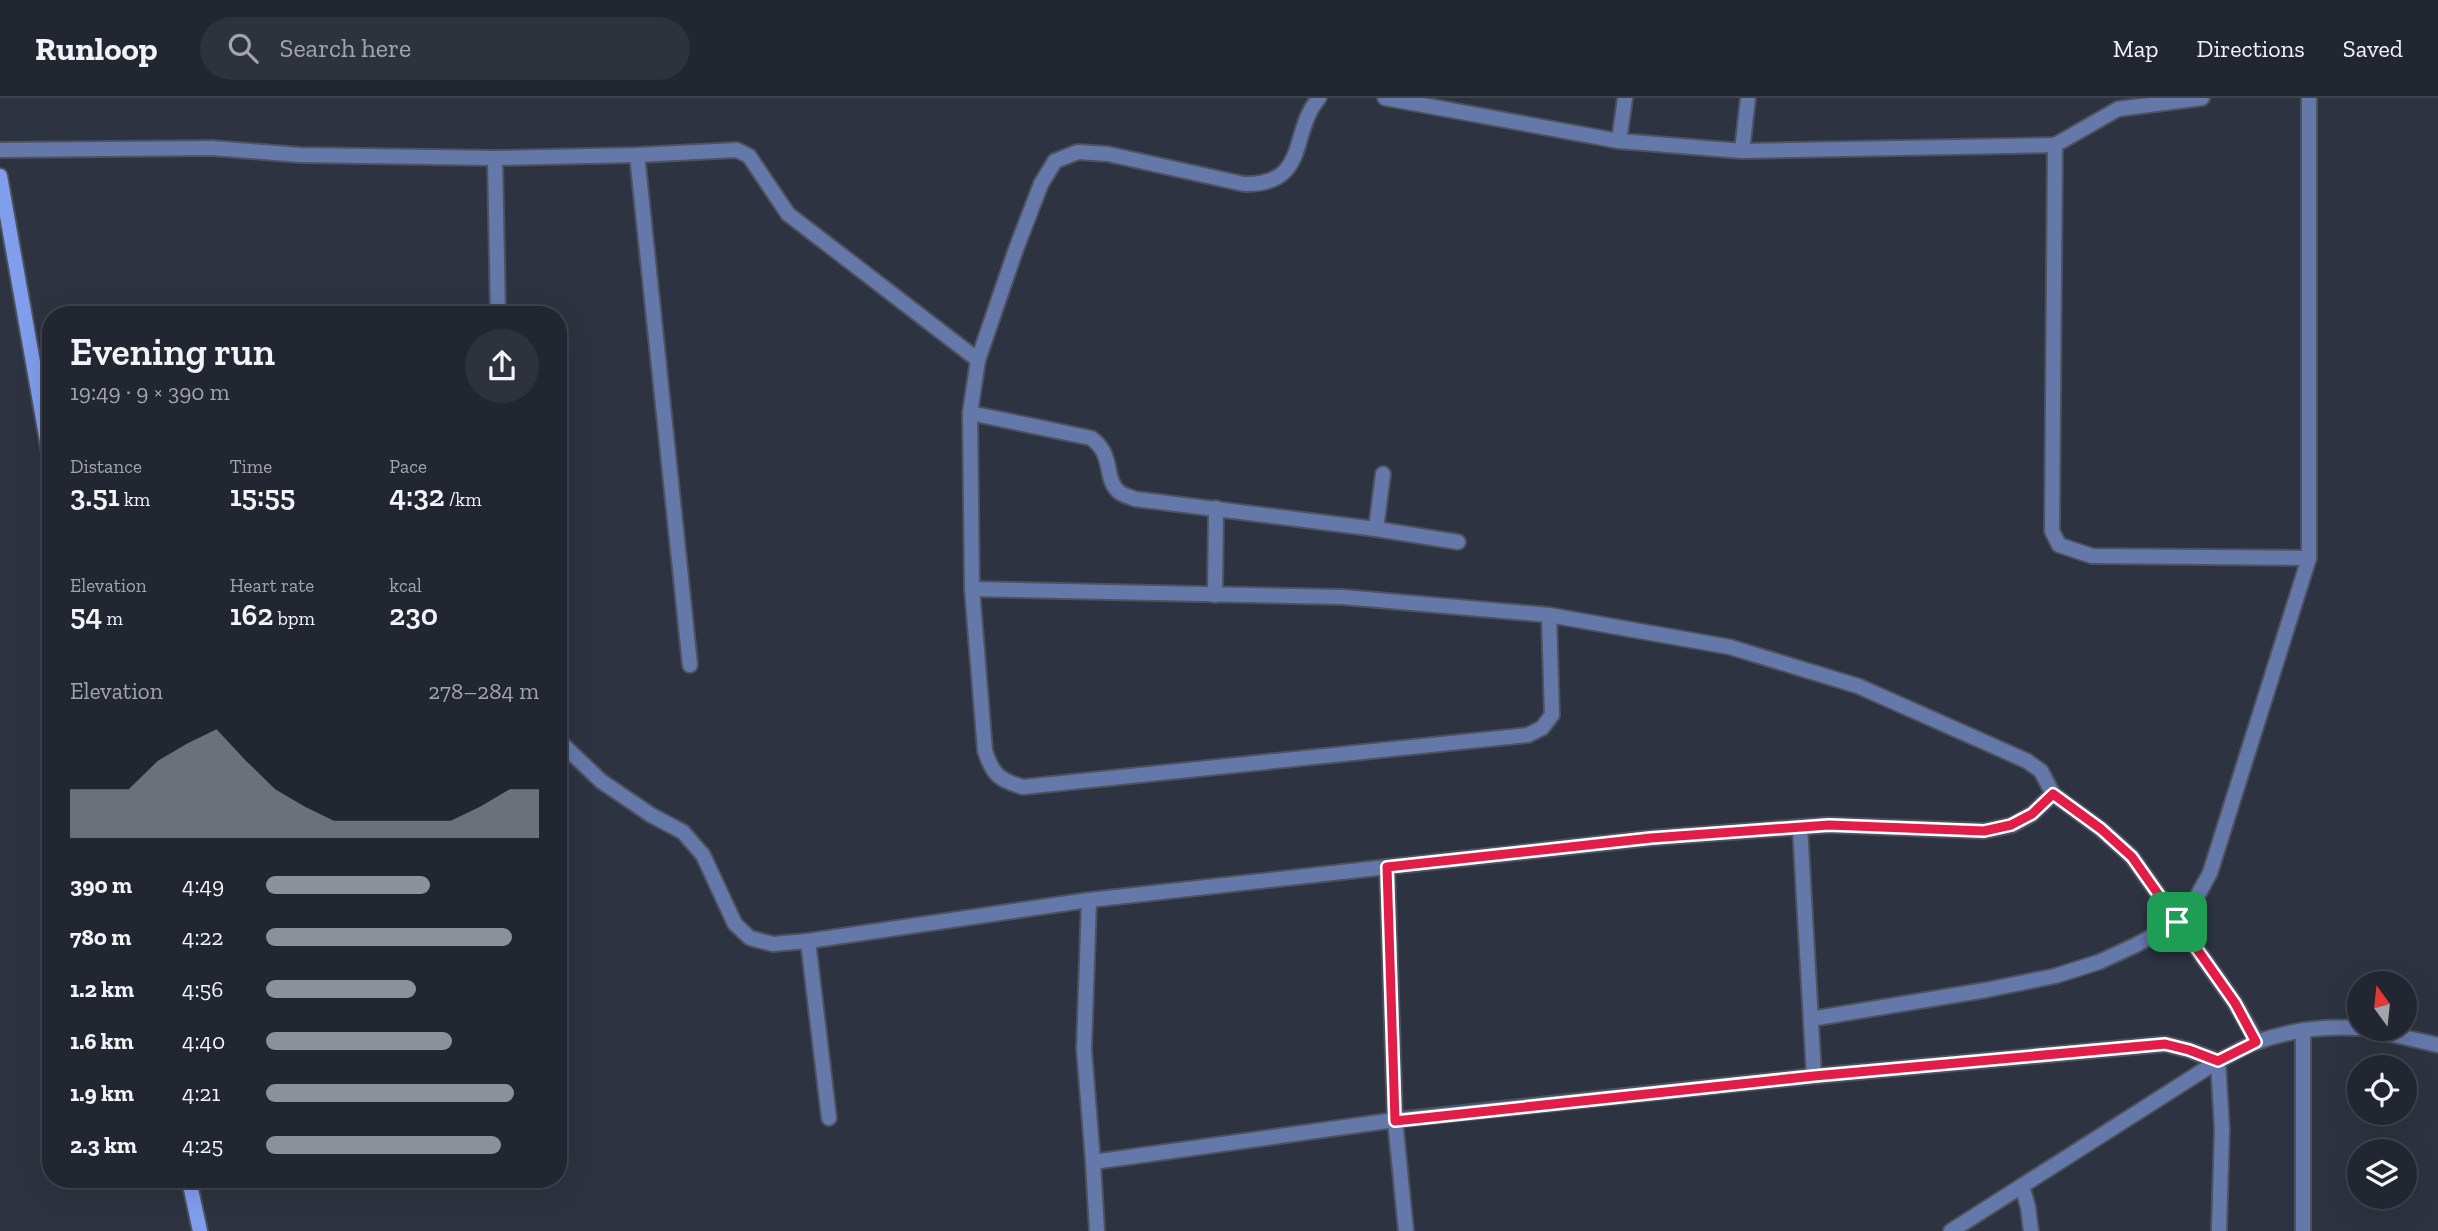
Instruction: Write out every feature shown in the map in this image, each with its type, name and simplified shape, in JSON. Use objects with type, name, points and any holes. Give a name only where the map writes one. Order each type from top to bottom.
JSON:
[{"type":"main road","points":[[0,176],[42,413]]},
{"type":"main road","points":[[191,1188],[200,1231]]},
{"type":"street","points":[[1319,98],[1294,161],[1286,171],[1266,182],[1244,184],[1108,155],[1079,152],[1055,161],[1041,184],[978,360],[970,413],[972,589],[985,751],[992,770],[1005,782],[1023,787],[1528,735],[1542,728],[1552,715],[1549,615]]},
{"type":"street","points":[[1385,98],[1619,141],[1742,151],[2055,145],[2119,104],[2202,98]]},
{"type":"street","points":[[1619,141],[1625,98]]},
{"type":"street","points":[[1742,151],[1748,98]]},
{"type":"street","points":[[1811,1019],[1986,990],[2055,976],[2099,962],[2177,922],[2194,902],[2210,873],[2309,558],[2309,98]]},
{"type":"street","points":[[2055,145],[2052,531],[2059,545],[2092,556],[2309,558]]},
{"type":"street","points":[[0,150],[212,148],[300,155],[495,158],[737,150],[748,156],[788,214],[978,360]]},
{"type":"street","points":[[637,155],[690,665]]},
{"type":"street","points":[[495,158],[498,306]]},
{"type":"street","points":[[970,413],[1091,438],[1103,446],[1111,479],[1118,491],[1135,499],[1458,542]]},
{"type":"street","points":[[1376,529],[1383,474]]},
{"type":"street","points":[[1215,595],[1216,508]]},
{"type":"street","points":[[972,589],[1343,597],[1549,615],[1730,647],[1858,686],[2027,761],[2041,771],[2053,794],[2101,829],[2132,857],[2235,1003],[2256,1042]]},
{"type":"street","points":[[567,748],[601,780],[682,832],[703,855],[735,924],[750,938],[773,944],[1089,900],[1651,838],[1829,825],[1984,831],[2011,825],[2032,814],[2053,794]]},
{"type":"street","points":[[1800,827],[1814,1076]]},
{"type":"street","points":[[1387,867],[1395,1121],[1406,1231]]},
{"type":"street","points":[[1089,900],[1084,1049],[1097,1231]]},
{"type":"street","points":[[808,941],[829,1118]]},
{"type":"street","points":[[1951,1231],[2218,1061],[2256,1042],[2303,1030],[2347,1027]]},
{"type":"street","points":[[2303,1030],[2303,1231]]},
{"type":"street","points":[[2417,1040],[2438,1045]]},
{"type":"street","points":[[1093,1162],[1395,1121],[1814,1076],[2165,1044],[2218,1061]]},
{"type":"street","points":[[2218,1061],[2222,1129],[2219,1231]]},
{"type":"street","points":[[2022,1186],[2031,1231]]},
{"type":"route","points":[[2053,794],[2101,829],[2132,857],[2177,922],[2235,1003],[2256,1042],[2218,1061],[2165,1044],[1814,1076],[1395,1121],[1387,867],[1651,838],[1829,825],[1984,831],[2011,825],[2032,814],[2053,794]]}]
